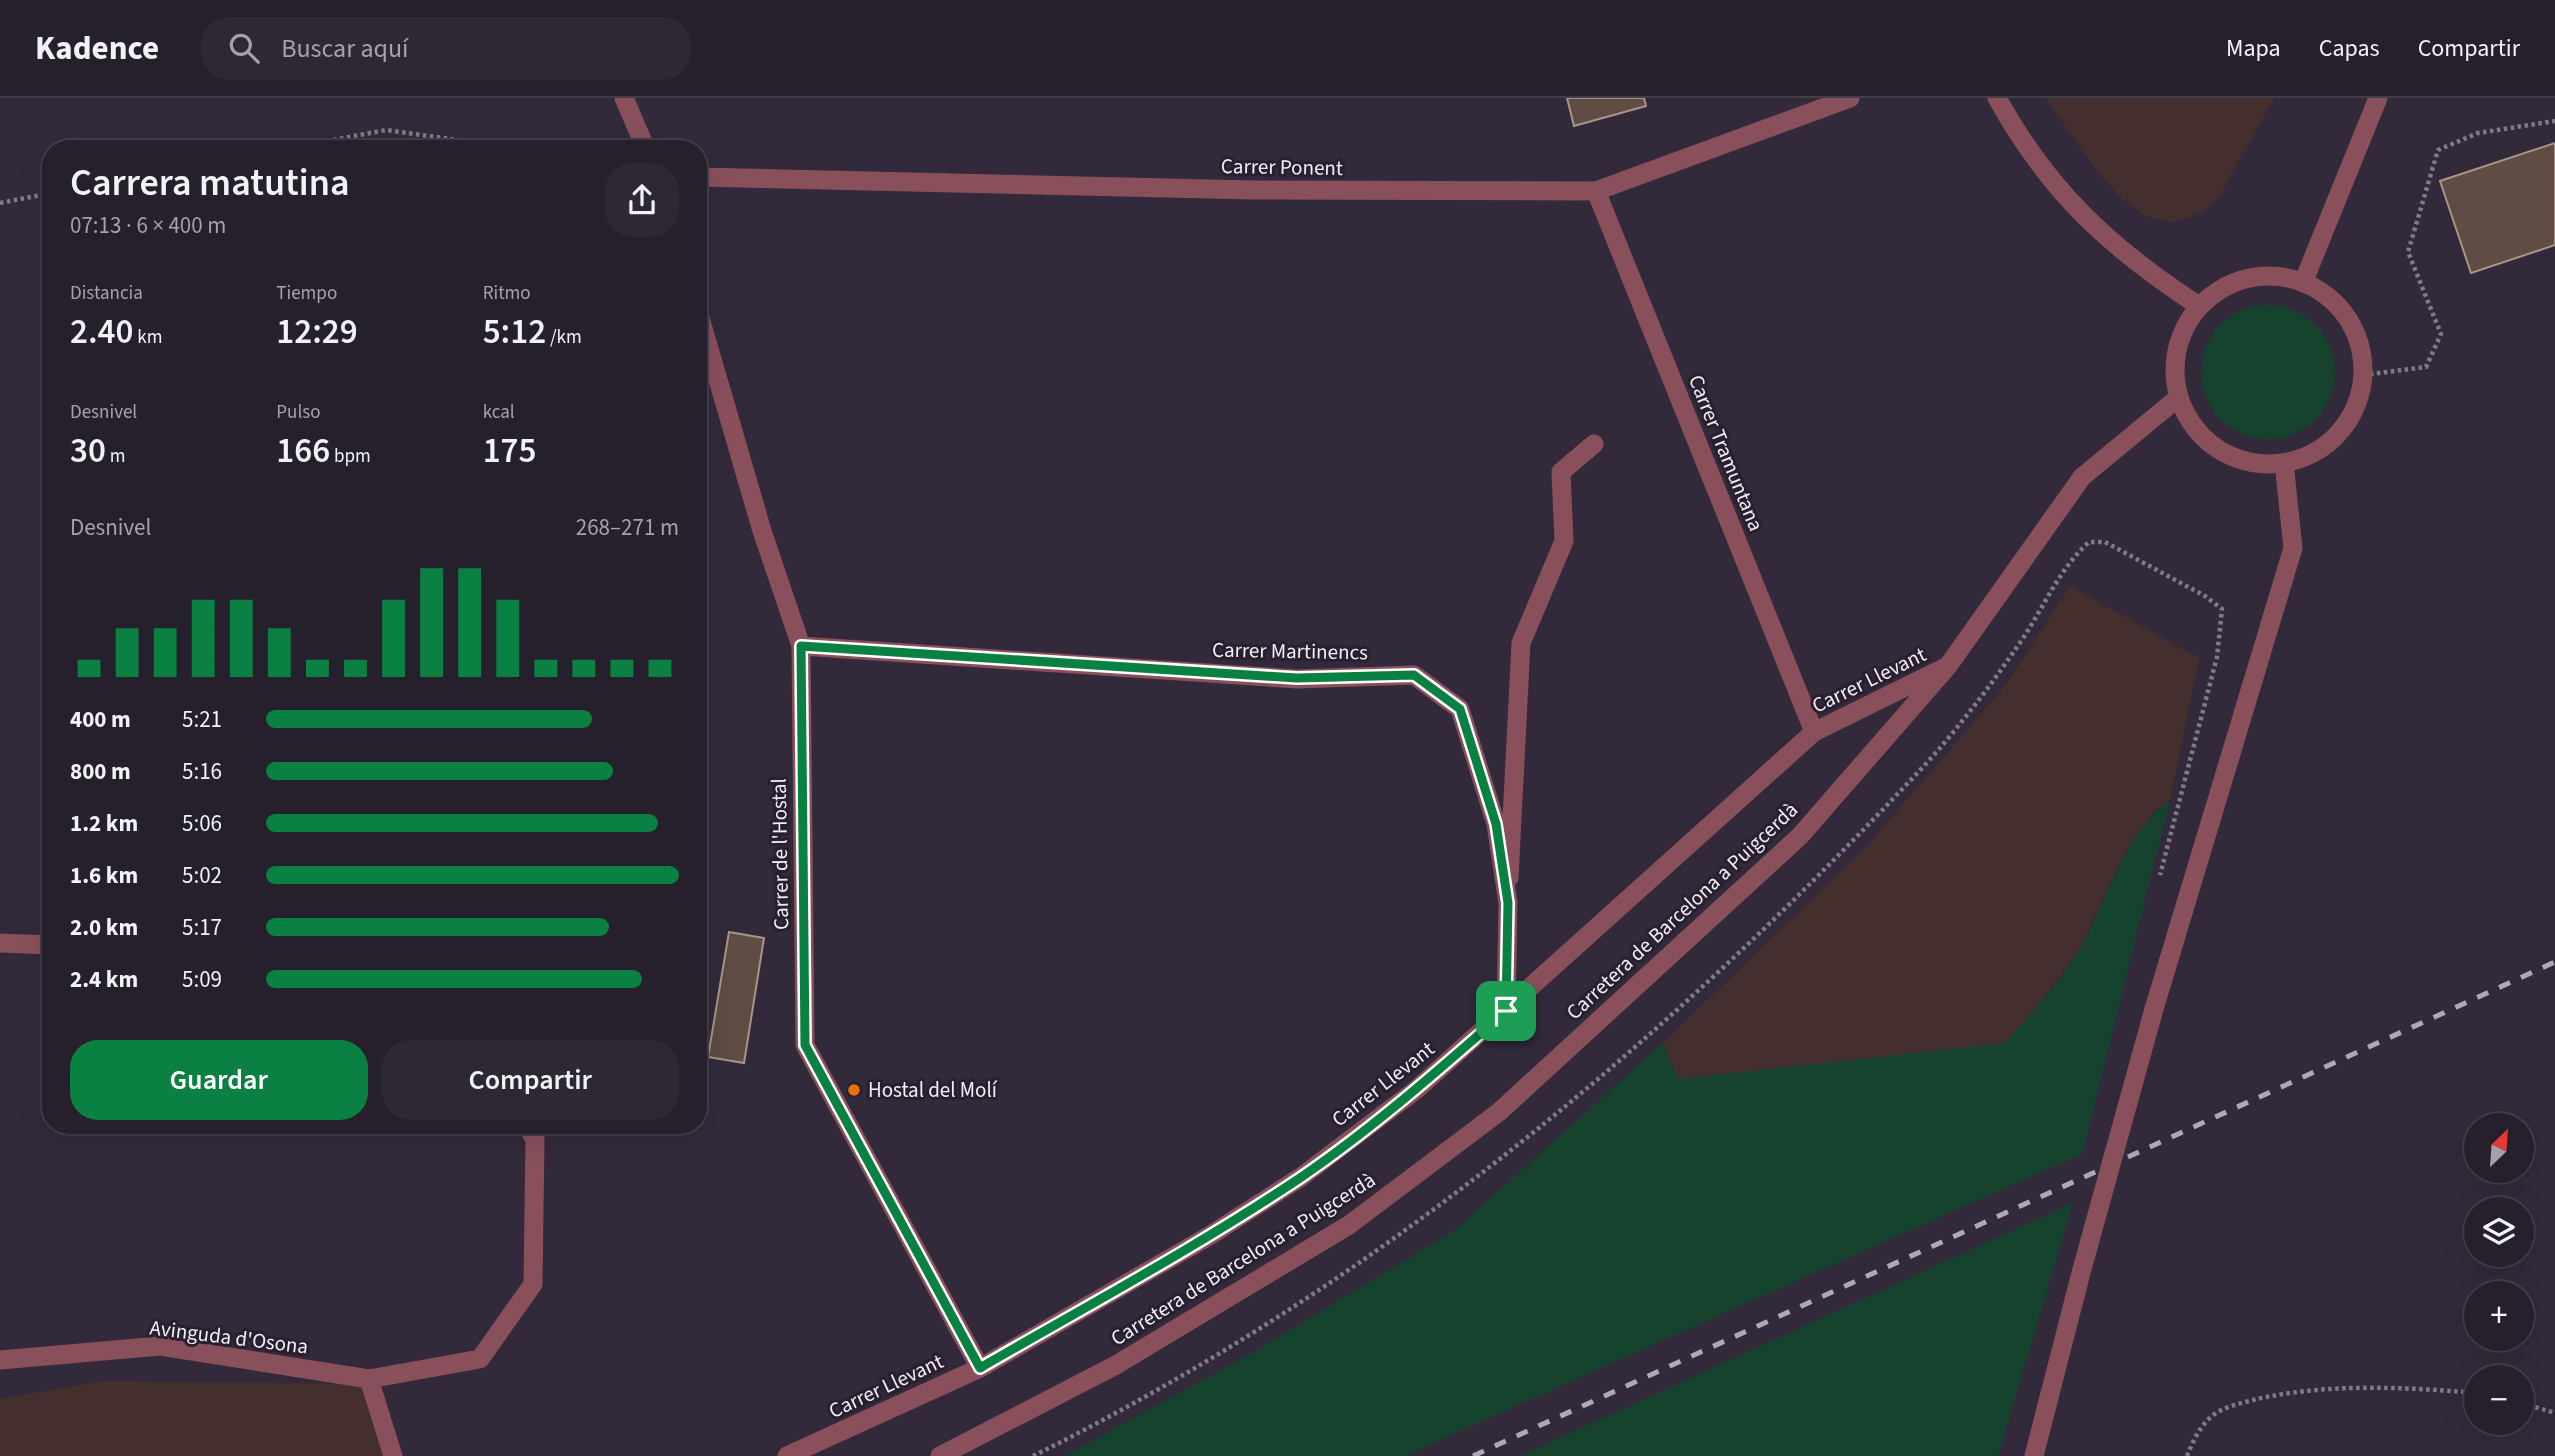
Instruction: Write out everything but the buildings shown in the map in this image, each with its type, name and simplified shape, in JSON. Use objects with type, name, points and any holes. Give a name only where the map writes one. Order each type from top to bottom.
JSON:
[{"type":"street","points":[[624,98],[642,140]]},
{"type":"street","name":"Carrer Ponent","points":[[707,177],[1253,190],[1596,191],[1850,98]]},
{"type":"street","points":[[1997,98],[2024,145],[2077,210],[2148,273],[2199,306]]},
{"type":"street","points":[[2304,282],[2378,98]]},
{"type":"street","name":"Carrer Tramuntana","points":[[1596,191],[1814,732]]},
{"type":"street","points":[[2276,276],[2304,282],[2329,297],[2348,319],[2360,346],[2363,375],[2358,400],[2347,423],[2330,442],[2309,456],[2284,463],[2261,464],[2239,460],[2219,450],[2194,427],[2179,397],[2174,373],[2177,349],[2185,326],[2199,306],[2221,288],[2248,278],[2276,276]]},
{"type":"street","name":"Carrer de l'Hostal","points":[[707,343],[762,531],[801,646],[805,1045],[980,1368]]},
{"type":"street","name":"Carretera de Barcelona a Puigcerdà","points":[[940,1456],[1116,1365],[1349,1225],[1499,1112],[1800,836],[1948,666],[2082,477],[2179,397]]},
{"type":"street","points":[[1508,903],[1521,643],[1564,541],[1561,472],[1594,444]]},
{"type":"street","points":[[2034,1456],[2082,1269],[2154,1009],[2293,548],[2284,463]]},
{"type":"street","name":"Carrer Martinencs","points":[[801,646],[1297,678],[1414,675],[1460,709],[1496,824],[1508,903],[1506,1011]]},
{"type":"street","name":"Carrer Llevant","points":[[788,1456],[980,1368],[1209,1236],[1301,1177],[1417,1089],[1814,732],[1948,666]]},
{"type":"street","points":[[0,943],[42,945]]},
{"type":"street","name":"Avinguda d'Osona","points":[[0,1360],[160,1346],[369,1379],[480,1359],[533,1284],[535,1139],[532,1134]]},
{"type":"street","points":[[369,1379],[393,1456]]},
{"type":"path","points":[[2363,375],[2426,367],[2441,334],[2409,252],[2438,150],[2477,133],[2555,121]]},
{"type":"path","points":[[333,140],[386,130],[458,140]]},
{"type":"path","points":[[0,203],[42,195]]},
{"type":"path","points":[[1033,1456],[1243,1339],[1424,1218],[1600,1079],[1834,861],[1911,780],[2019,645],[2072,557],[2089,542],[2105,542],[2205,596],[2222,609],[2217,657],[2158,884]]},
{"type":"path","points":[[2187,1456],[2200,1428],[2214,1415],[2238,1404],[2275,1395],[2326,1389],[2392,1387],[2464,1392]]},
{"type":"path","points":[[2534,1407],[2555,1413]]},
{"type":"shaded area","points":[[2046,98],[2274,98],[2221,193],[2206,210],[2173,222],[2147,217],[2120,197],[2091,163]]},
{"type":"shaded area","points":[[2070,586],[2199,658],[2170,800],[2154,812],[2127,849],[2079,950],[2034,1011],[2005,1043],[1678,1079],[1663,1043],[1866,847],[2005,686]]},
{"type":"shaded area","points":[[103,1381],[362,1384],[391,1456],[0,1456],[0,1399]]},
{"type":"green space","points":[[2268,305],[2294,310],[2315,325],[2330,346],[2335,372],[2330,398],[2315,419],[2294,434],[2268,439],[2242,434],[2221,419],[2206,398],[2201,372],[2206,346],[2221,325],[2242,310]]},
{"type":"green space","points":[[2170,800],[2082,1154],[1404,1456],[1065,1456],[1259,1349],[1455,1230],[1663,1043],[1678,1079],[2005,1043],[2071,963],[2090,930],[2128,850],[2153,815]]},
{"type":"green space","points":[[2073,1203],[1998,1456],[1520,1456]]},
{"type":"railway","points":[[1473,1456],[2555,962]]},
{"type":"place","name":"Hostal del Molí","points":[[854,1090]]},
{"type":"route","points":[[801,646],[1297,678],[1414,675],[1460,709],[1496,824],[1508,903],[1506,1011],[1417,1089],[1301,1177],[1209,1236],[980,1368],[805,1045],[801,646]]}]
